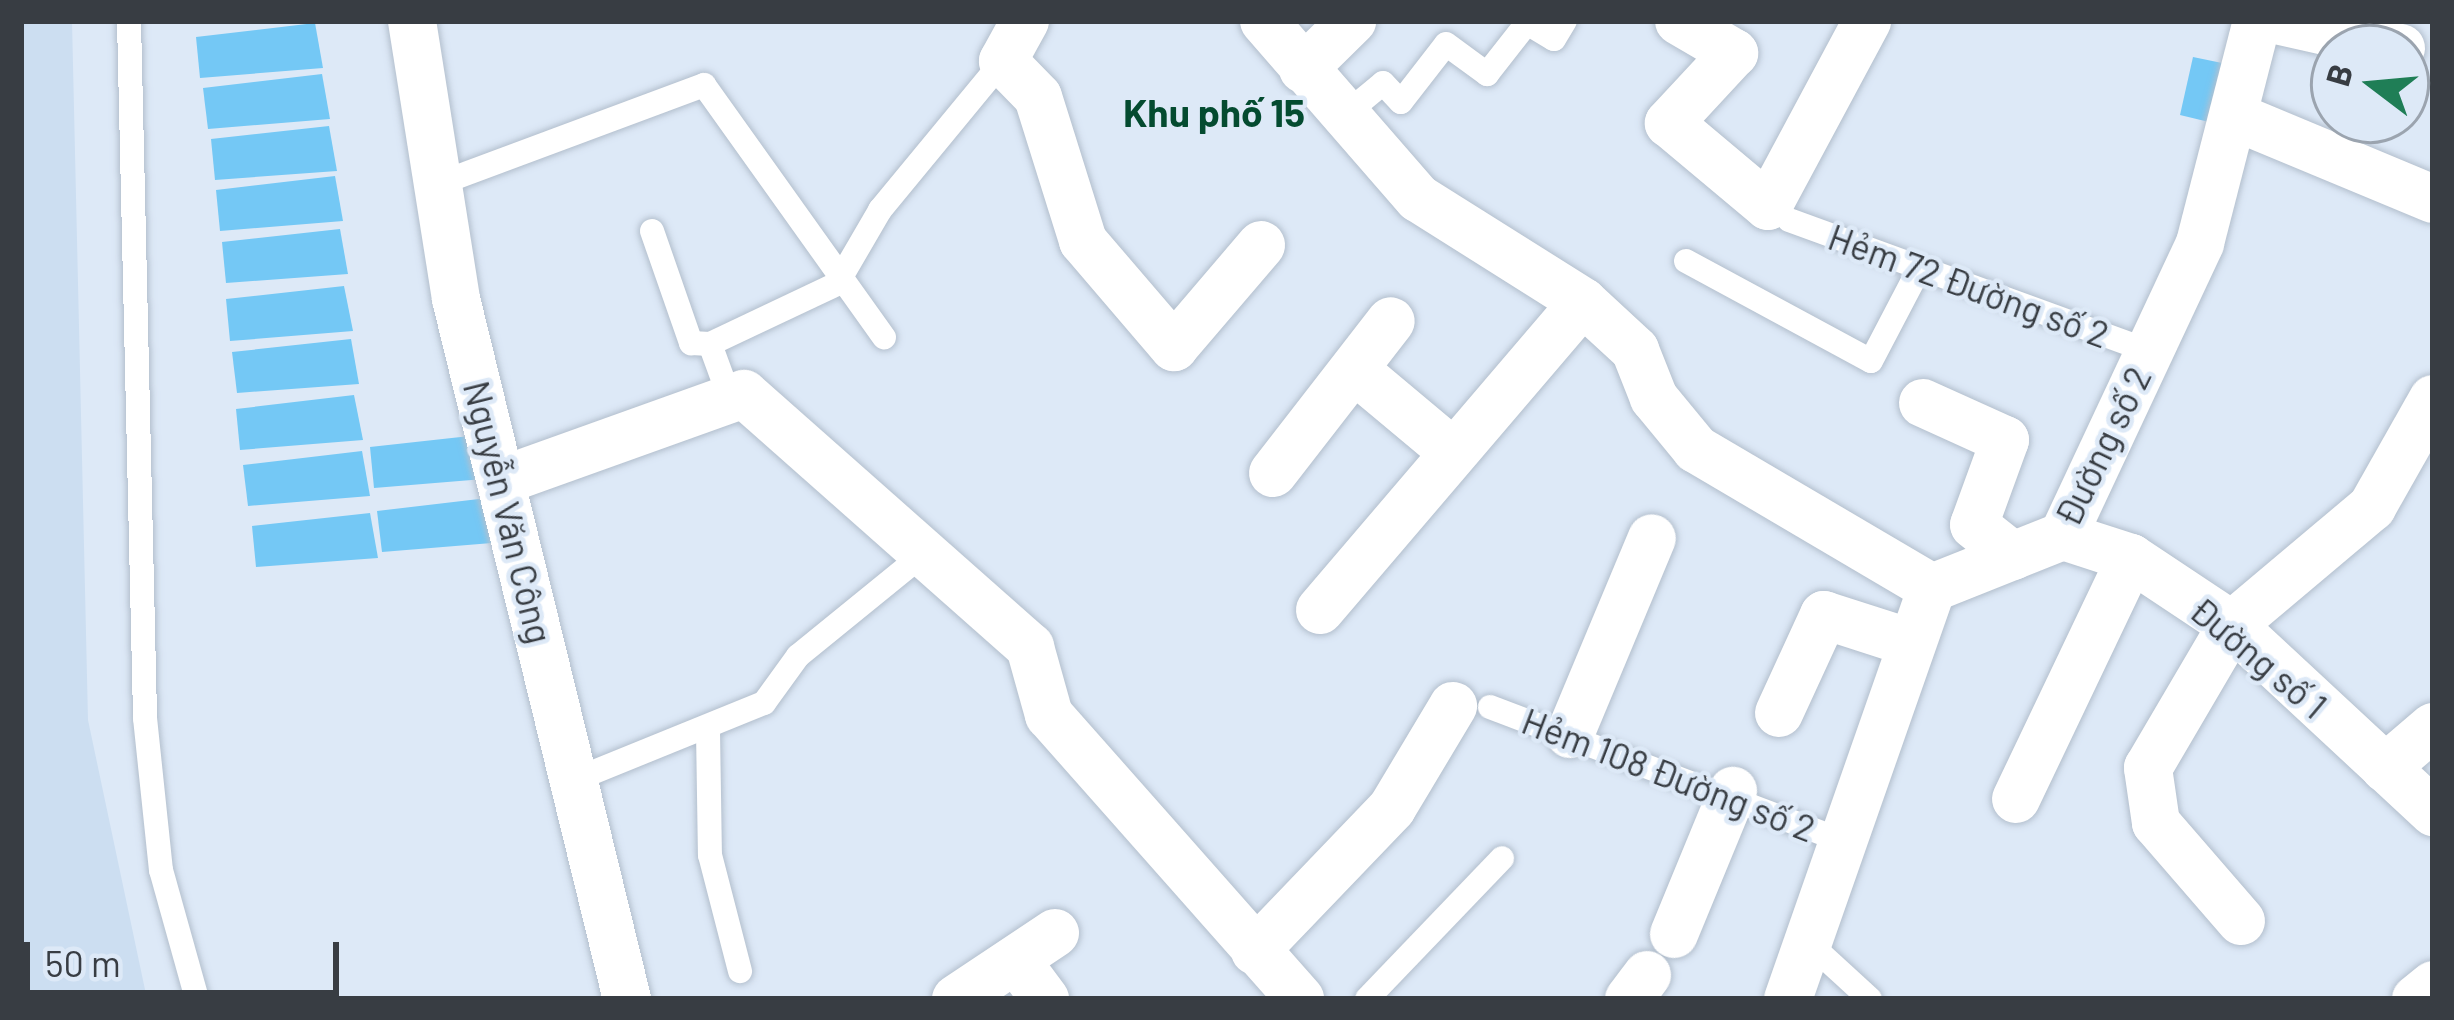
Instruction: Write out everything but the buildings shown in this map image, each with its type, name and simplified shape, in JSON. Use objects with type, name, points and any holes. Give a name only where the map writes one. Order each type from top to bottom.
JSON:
[{"type":"street","name":"Nguyễn Văn Công","points":[[412,21],[438,184],[501,481],[627,999]]},
{"type":"street","points":[[1264,21],[1342,117],[1418,198],[1583,302],[1635,350],[1654,398],[1696,449],[1932,588],[1789,999]]},
{"type":"street","points":[[1303,69],[1352,21]]},
{"type":"street","points":[[1679,21],[1734,53],[1669,123],[1768,206],[1868,21]]},
{"type":"street","name":"Đường số 2","points":[[1932,588],[2063,536],[2200,243],[2257,21]]},
{"type":"street","points":[[1014,41],[1038,97],[1083,241],[1174,346],[1261,245]]},
{"type":"street","points":[[2236,117],[2433,199]]},
{"type":"street","points":[[1320,610],[1583,302]]},
{"type":"street","points":[[1273,473],[1391,321]]},
{"type":"street","points":[[1356,371],[1453,452]]},
{"type":"street","points":[[501,481],[744,394],[929,549],[1030,647],[1048,715],[1300,999]]},
{"type":"street","points":[[2241,921],[2156,823],[2148,768],[2232,626],[2372,507],[2433,399]]},
{"type":"street","points":[[1924,403],[2005,440],[1974,525],[2012,556]]},
{"type":"street","name":"Đường số 1","points":[[2063,536],[2131,558],[2232,626],[2433,812]]},
{"type":"street","points":[[1570,734],[1652,538]]},
{"type":"street","points":[[2016,799],[2131,558]]},
{"type":"street","points":[[1779,712],[1824,615],[1911,643]]},
{"type":"street","points":[[1255,951],[1392,808],[1472,706]]},
{"type":"street","points":[[2385,768],[2433,727]]},
{"type":"street","points":[[1674,934],[1733,791]]},
{"type":"street","points":[[956,999],[1036,947],[1045,999]]},
{"type":"street","points":[[2416,999],[2433,985]]},
{"type":"lane","points":[[129,21],[145,718],[161,870],[197,999]]},
{"type":"lane","points":[[1342,117],[1383,83],[1400,102],[1446,44],[1487,74],[1527,23],[1554,39],[1564,21]]},
{"type":"lane","points":[[652,231],[692,343],[710,344],[837,284],[880,210],[1014,41]]},
{"type":"lane","points":[[438,184],[704,86],[837,284],[884,337]]},
{"type":"lane","name":"Hẻm 72 Đường số 2","points":[[1789,220],[2149,351]]},
{"type":"lane","points":[[1686,261],[1871,361],[1919,269]]},
{"type":"lane","points":[[710,344],[729,396]]},
{"type":"lane","points":[[574,780],[708,731],[764,704],[798,656],[929,549]]},
{"type":"lane","name":"Hẻm 108 Đường số 2","points":[[1472,706],[1570,734],[1733,791],[1846,842]]},
{"type":"lane","points":[[708,731],[710,855],[740,971]]},
{"type":"lane","points":[[1367,999],[1502,858]]},
{"type":"lane","points":[[1811,945],[1870,999]]},
{"type":"shaded area","points":[[21,21],[72,21],[88,720],[147,999],[21,999]]},
{"type":"district","name":"Khu phố 15","points":[[1214,112]]}]
